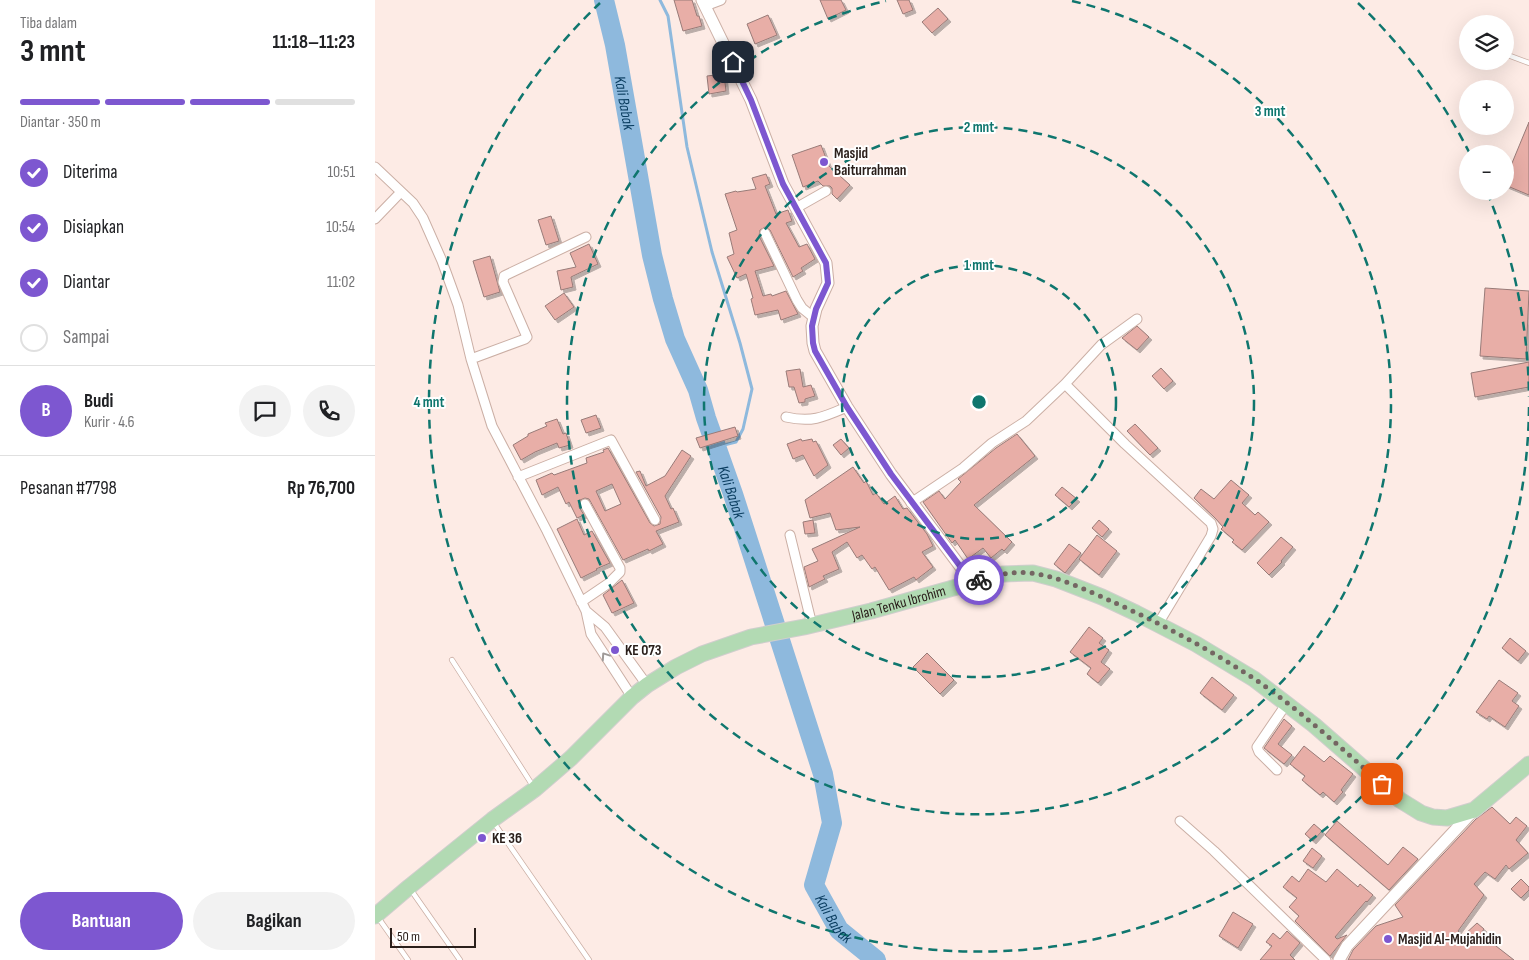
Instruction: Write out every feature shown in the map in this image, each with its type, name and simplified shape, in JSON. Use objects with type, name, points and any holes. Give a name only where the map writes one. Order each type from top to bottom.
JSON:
[{"type":"main road","name":"Jalan Tenku Ibrohim","points":[[375,916],[492,820],[535,789],[571,758],[632,697],[676,667],[701,654],[751,637],[871,611],[972,582],[1018,572],[1046,576],[1102,597],[1159,624],[1226,661],[1287,703],[1400,800],[1414,809],[1433,817],[1447,818],[1474,810],[1529,764]]},
{"type":"street","points":[[721,0],[704,3],[751,100],[783,184],[823,257],[828,270],[826,290],[813,317],[812,334],[815,351],[847,407],[911,503],[972,582]]},
{"type":"street","points":[[375,166],[419,209],[442,260],[457,304],[471,359],[492,426],[547,531],[586,612],[591,634],[632,697]]},
{"type":"street","points":[[796,208],[826,191]]},
{"type":"street","points":[[375,219],[401,192]]},
{"type":"street","points":[[765,234],[797,300],[802,308],[813,317]]},
{"type":"street","points":[[471,359],[527,337],[503,282],[504,276],[586,237]]},
{"type":"street","points":[[911,503],[963,468],[992,443],[1026,421],[1065,384],[1101,345],[1137,319]]},
{"type":"street","points":[[1065,384],[1105,425],[1211,523],[1213,529],[1211,536],[1159,624]]},
{"type":"street","points":[[786,417],[812,420],[847,407]]},
{"type":"street","points":[[518,477],[611,440],[655,520]]},
{"type":"street","points":[[581,602],[616,577],[620,572],[620,568],[585,504]]},
{"type":"street","points":[[790,535],[808,626]]},
{"type":"street","points":[[586,612],[605,626],[647,685]]},
{"type":"street","points":[[1277,770],[1259,752],[1257,747],[1287,703]]},
{"type":"street","points":[[1339,960],[1347,946],[1474,810]]},
{"type":"street","points":[[1180,821],[1326,960]]},
{"type":"lane","points":[[1514,57],[1529,63]]},
{"type":"lane","points":[[452,660],[535,789]]},
{"type":"lane","points":[[492,820],[589,960]]},
{"type":"lane","points":[[409,887],[460,960]]},
{"type":"lane","points":[[375,916],[408,960]]},
{"type":"building","points":[[674,0],[692,0],[702,26],[683,31]]},
{"type":"building","points":[[820,0],[841,0],[846,10],[828,19]]},
{"type":"building","points":[[897,0],[909,0],[913,10],[903,14]]},
{"type":"building","points":[[938,8],[948,19],[932,33],[922,22]]},
{"type":"building","points":[[768,15],[777,35],[755,44],[747,24]]},
{"type":"building","points":[[724,74],[726,91],[709,94],[707,76]]},
{"type":"building","points":[[1529,122],[1529,195],[1514,189],[1514,158]]},
{"type":"building","points":[[821,145],[829,166],[850,185],[837,199],[832,194],[830,186],[823,186],[818,181],[803,187],[792,155]]},
{"type":"building","points":[[766,174],[770,184],[765,186],[776,214],[788,210],[792,221],[786,223],[799,247],[807,244],[815,259],[801,268],[803,271],[793,277],[770,230],[765,227],[760,230],[759,236],[774,266],[755,271],[763,296],[771,294],[772,296],[786,291],[798,314],[781,320],[778,310],[755,315],[751,299],[753,298],[746,274],[737,278],[727,257],[734,254],[729,233],[737,230],[725,194],[756,189],[752,178]]},
{"type":"building","points":[[551,216],[559,241],[546,245],[538,220]]},
{"type":"building","points":[[589,244],[598,264],[571,277],[573,287],[561,290],[557,271],[576,267],[570,253]]},
{"type":"building","points":[[490,256],[500,292],[484,297],[473,261]]},
{"type":"building","points":[[1485,288],[1529,291],[1526,359],[1480,356]]},
{"type":"building","points":[[564,293],[574,307],[555,320],[545,306]]},
{"type":"building","points":[[1137,326],[1149,337],[1137,350],[1122,338]]},
{"type":"building","points":[[1529,362],[1529,387],[1475,397],[1471,373]]},
{"type":"building","points":[[1161,368],[1173,381],[1164,389],[1152,376]]},
{"type":"building","points":[[800,369],[803,387],[811,385],[815,396],[799,403],[794,387],[789,387],[786,371]]},
{"type":"building","points":[[596,415],[601,428],[586,433],[581,420]]},
{"type":"building","points":[[557,419],[563,434],[566,433],[570,445],[559,448],[557,443],[521,460],[513,445],[528,436],[528,434],[547,426],[545,423]]},
{"type":"building","points":[[1135,424],[1158,448],[1150,455],[1127,431]]},
{"type":"building","points":[[735,427],[738,436],[700,448],[696,438]]},
{"type":"building","points":[[1017,434],[1035,456],[974,505],[1012,542],[1004,551],[1002,549],[991,558],[983,548],[968,559],[955,540],[952,543],[923,502],[939,491],[945,499],[961,482],[958,479],[996,448]]},
{"type":"building","points":[[801,439],[802,441],[812,439],[813,442],[816,441],[828,465],[814,476],[803,455],[793,459],[787,444]]},
{"type":"building","points":[[841,439],[849,448],[841,455],[833,445]]},
{"type":"building","points":[[608,448],[650,523],[654,526],[660,524],[661,517],[636,472],[640,471],[646,486],[665,476],[682,450],[691,456],[665,496],[679,522],[656,531],[663,544],[623,560],[589,499],[580,500],[579,507],[584,515],[577,518],[569,502],[566,504],[558,487],[542,495],[536,480],[552,473],[554,475],[587,463],[586,458],[604,452],[603,450]],"holes":[[[612,484],[621,504],[605,511],[596,491]]]},
{"type":"building","points":[[853,467],[864,483],[866,481],[873,495],[876,493],[884,504],[895,496],[903,509],[907,508],[927,534],[933,546],[922,552],[933,567],[916,580],[914,577],[889,590],[875,567],[872,569],[862,555],[857,558],[847,542],[832,552],[839,569],[823,576],[825,579],[809,587],[804,567],[818,561],[812,549],[860,527],[836,530],[830,513],[810,518],[805,500]]},
{"type":"building","points":[[1231,480],[1249,495],[1242,503],[1255,515],[1258,512],[1269,522],[1242,550],[1232,542],[1234,540],[1221,529],[1223,527],[1194,498],[1201,489],[1214,499]]},
{"type":"building","points":[[1062,487],[1077,499],[1069,507],[1055,495]]},
{"type":"building","points":[[577,519],[584,535],[592,531],[610,563],[581,578],[557,529]]},
{"type":"building","points":[[813,520],[815,533],[805,534],[803,522]]},
{"type":"building","points":[[1099,520],[1109,529],[1102,537],[1092,528]]},
{"type":"building","points":[[1097,535],[1117,551],[1099,575],[1079,559]]},
{"type":"building","points":[[1281,537],[1293,547],[1269,575],[1257,563]]},
{"type":"building","points":[[1069,544],[1081,553],[1065,573],[1054,564]]},
{"type":"building","points":[[622,580],[634,603],[612,613],[603,595]]},
{"type":"building","points":[[1089,627],[1103,638],[1099,643],[1109,650],[1101,662],[1110,669],[1098,683],[1087,674],[1091,668],[1070,652]]},
{"type":"building","points":[[1510,638],[1526,651],[1518,661],[1502,648]]},
{"type":"building","points":[[927,653],[954,680],[940,694],[913,667]]},
{"type":"building","points":[[1212,677],[1234,695],[1222,710],[1200,693]]},
{"type":"building","points":[[1499,680],[1518,693],[1512,701],[1519,706],[1505,727],[1489,716],[1487,719],[1476,712]]},
{"type":"building","points":[[1284,719],[1292,726],[1278,744],[1292,755],[1284,764],[1264,748]]},
{"type":"building","points":[[1304,746],[1324,762],[1330,756],[1353,774],[1341,790],[1343,792],[1334,802],[1323,792],[1320,795],[1302,780],[1305,776],[1290,764]]},
{"type":"building","points":[[1492,807],[1510,824],[1516,817],[1527,826],[1516,840],[1528,853],[1509,869],[1506,865],[1495,879],[1485,872],[1474,884],[1484,895],[1458,931],[1463,936],[1477,923],[1484,929],[1482,932],[1488,937],[1487,939],[1514,960],[1348,960],[1353,950],[1376,926],[1403,917],[1395,905],[1476,819]]},
{"type":"building","points":[[1337,821],[1388,865],[1403,847],[1418,859],[1389,890],[1325,835]]},
{"type":"building","points":[[1314,824],[1322,831],[1313,841],[1305,834]]},
{"type":"building","points":[[1312,848],[1322,856],[1313,868],[1303,861]]},
{"type":"building","points":[[1308,869],[1326,882],[1337,869],[1358,887],[1360,884],[1373,895],[1335,937],[1337,939],[1347,935],[1330,956],[1295,921],[1299,916],[1289,907],[1297,898],[1283,887],[1292,876],[1299,882]]},
{"type":"building","points":[[1521,879],[1529,887],[1529,890],[1521,898],[1511,889]]},
{"type":"building","points":[[1233,912],[1253,924],[1238,948],[1219,936]]},
{"type":"building","points":[[1287,931],[1300,943],[1290,955],[1295,960],[1260,960],[1272,946],[1266,942],[1273,933],[1280,939]]},
{"type":"waterway","name":"Kali Babak","points":[[604,0],[615,45],[652,255],[663,299],[675,339],[698,390],[823,774],[832,823],[814,885],[839,930],[876,960]]},
{"type":"waterway","points":[[660,0],[668,16],[687,147],[712,252],[752,389],[743,429],[736,442],[716,447]]},
{"type":"way so far","points":[[979,580],[1018,572],[1033,573],[1056,579],[1136,612],[1226,661],[1254,679],[1314,725],[1382,784]]},
{"type":"place","name":"Masjid Baiturrahman","points":[[824,162]]},
{"type":"place","name":"KE 073","points":[[615,650]]},
{"type":"place","name":"KE 36","points":[[482,838]]},
{"type":"place","name":"Masjid Al-Mujahidin","points":[[1388,939]]},
{"type":"route","points":[[733,62],[751,100],[783,184],[823,257],[828,270],[826,290],[813,317],[812,334],[815,351],[847,407],[917,511],[972,582],[979,580]]}]
